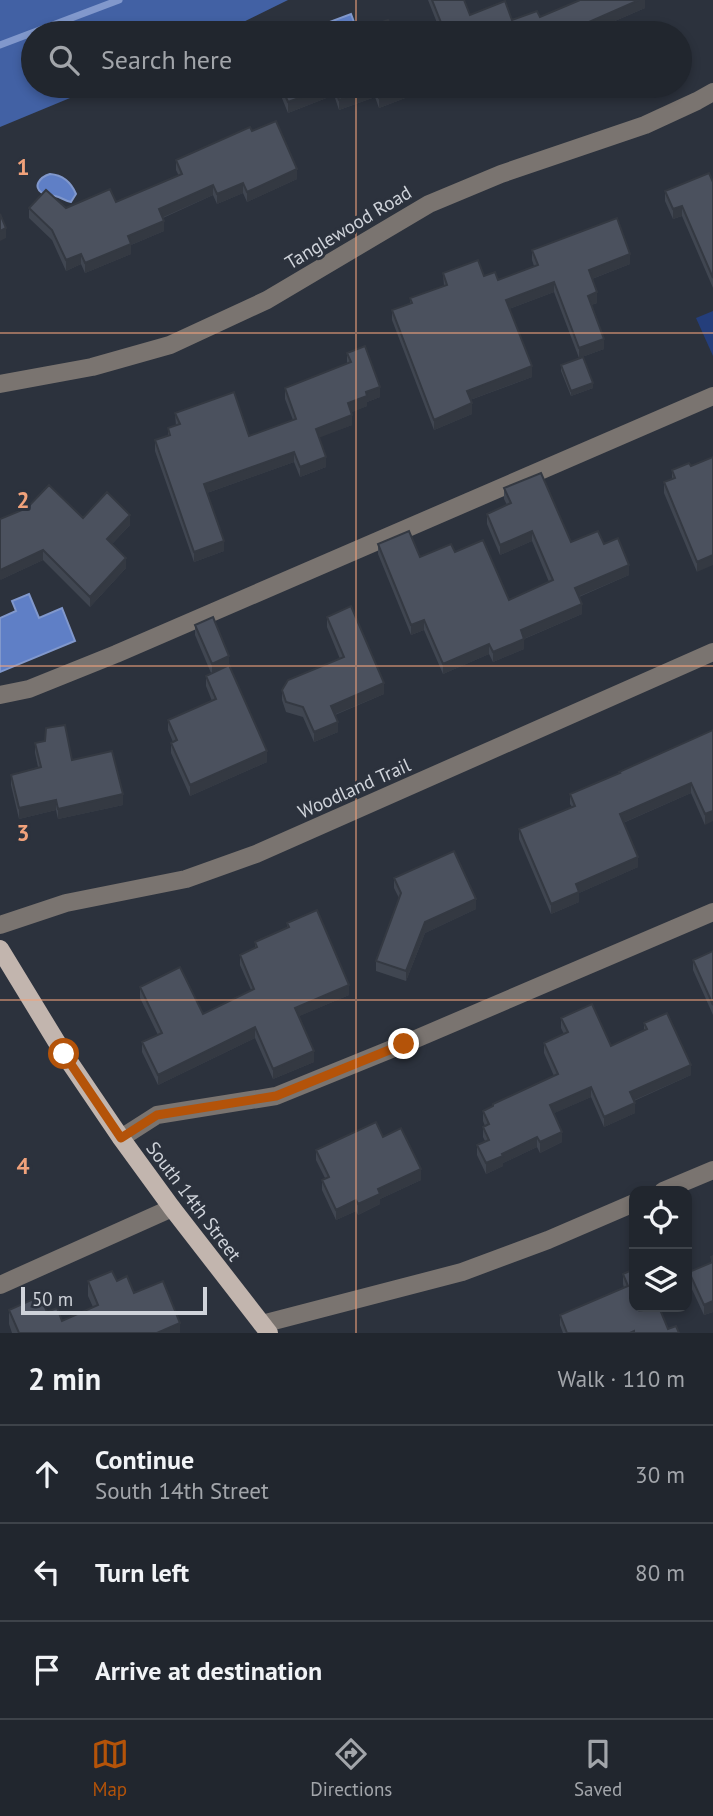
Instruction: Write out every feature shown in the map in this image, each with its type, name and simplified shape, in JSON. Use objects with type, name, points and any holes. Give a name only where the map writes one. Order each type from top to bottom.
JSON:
[{"type":"main road","name":"South 14th Street","points":[[0,949],[64,1054],[121,1138],[265,1328]]},
{"type":"street","name":"Tanglewood Road","points":[[0,384],[92,367],[170,345],[267,300],[429,204],[500,174],[645,125],[713,92]]},
{"type":"street","points":[[0,695],[29,689],[116,654],[713,396]]},
{"type":"street","name":"Woodland Trail","points":[[0,925],[66,903],[186,879],[256,854],[713,652]]},
{"type":"street","points":[[121,1138],[157,1115],[276,1096],[713,912]]},
{"type":"street","points":[[675,1186],[713,1170]]},
{"type":"street","points":[[265,1328],[462,1272],[548,1240],[629,1205]]},
{"type":"street","points":[[0,1285],[172,1208]]},
{"type":"shaded area","points":[[0,0],[288,0],[245,21],[21,21],[21,98],[70,98],[0,127]]},
{"type":"shaded area","points":[[351,14],[354,21],[332,21]]},
{"type":"shaded area","points":[[50,174],[63,178],[72,186],[76,194],[71,202],[40,191],[38,182]]},
{"type":"shaded area","points":[[713,311],[713,356],[696,318]]},
{"type":"shaded area","points":[[29,594],[39,618],[62,608],[75,641],[0,672],[0,618],[16,611],[12,601]]},
{"type":"building","points":[[432,0],[464,0],[470,15],[505,1],[512,20],[537,11],[540,17],[580,0],[639,0],[591,21],[440,21]]},
{"type":"building","points":[[276,121],[297,169],[247,192],[243,183],[217,194],[213,185],[159,209],[164,221],[128,236],[131,244],[85,263],[81,254],[66,260],[52,230],[29,208],[46,190],[66,208],[110,189],[116,202],[182,174],[176,160],[250,127],[252,131]]},
{"type":"building","points":[[709,173],[713,182],[713,278],[682,206],[673,209],[665,191]]},
{"type":"building","points":[[0,214],[6,228],[0,231]]},
{"type":"building","points":[[617,218],[630,254],[589,270],[597,292],[588,296],[604,339],[579,348],[554,282],[506,300],[532,366],[467,391],[472,403],[434,420],[392,310],[412,303],[410,298],[447,285],[443,273],[478,260],[484,276],[495,272],[498,280],[538,265],[532,250]]},
{"type":"building","points":[[365,346],[380,387],[366,392],[367,396],[348,403],[352,415],[316,429],[326,457],[300,467],[294,452],[204,484],[224,541],[194,552],[155,440],[170,435],[168,428],[180,424],[175,413],[234,392],[249,436],[296,419],[285,388],[351,362],[347,353]]},
{"type":"building","points":[[583,357],[593,383],[571,391],[561,365]]},
{"type":"building","points":[[713,457],[713,555],[697,562],[664,482],[675,478],[672,470]]},
{"type":"building","points":[[541,473],[571,542],[598,531],[604,544],[618,538],[629,565],[575,588],[582,604],[521,630],[524,639],[493,652],[489,644],[443,664],[424,620],[411,625],[378,544],[409,531],[420,557],[451,544],[455,552],[483,540],[509,600],[553,580],[532,531],[500,545],[487,514],[511,503],[504,488]]},
{"type":"building","points":[[49,485],[83,518],[107,492],[130,515],[107,539],[126,558],[90,597],[43,550],[0,570],[0,519],[27,508]]},
{"type":"building","points":[[351,606],[384,683],[331,706],[338,722],[314,732],[303,707],[286,702],[282,690],[288,680],[344,657],[327,617]]},
{"type":"building","points":[[213,617],[229,656],[212,664],[195,625]]},
{"type":"building","points":[[229,665],[267,751],[190,785],[171,743],[177,740],[168,720],[216,699],[206,676]]},
{"type":"building","points":[[65,725],[72,760],[112,751],[123,794],[58,809],[56,800],[19,808],[11,775],[41,767],[35,743],[45,741],[46,728]]},
{"type":"building","points":[[713,730],[713,811],[705,814],[691,783],[620,814],[638,857],[576,884],[579,892],[551,904],[519,829],[575,806],[570,794]]},
{"type":"building","points":[[454,851],[476,899],[425,922],[406,971],[376,961],[401,893],[394,878]]},
{"type":"building","points":[[317,910],[349,985],[295,1008],[314,1051],[273,1069],[255,1027],[158,1075],[142,1042],[162,1033],[140,987],[180,967],[203,1014],[254,989],[240,955],[257,947],[255,942],[289,927],[287,923]]},
{"type":"building","points":[[713,951],[713,1005],[693,960]]},
{"type":"building","points":[[592,1004],[611,1046],[647,1029],[644,1023],[667,1013],[691,1065],[630,1092],[635,1103],[604,1117],[591,1087],[550,1105],[562,1132],[540,1142],[537,1137],[486,1163],[477,1145],[489,1140],[483,1127],[489,1124],[483,1111],[558,1074],[544,1043],[568,1032],[561,1018]]},
{"type":"building","points":[[376,1122],[383,1137],[401,1128],[421,1169],[378,1189],[380,1194],[358,1204],[356,1200],[336,1210],[322,1180],[329,1177],[316,1150]]},
{"type":"building","points":[[713,1262],[713,1301],[704,1305],[692,1279],[692,1271]]},
{"type":"building","points":[[112,1271],[117,1281],[127,1276],[134,1293],[163,1281],[180,1323],[157,1333],[19,1333],[9,1310],[40,1296],[47,1312],[57,1308],[62,1321],[98,1305],[88,1281]]},
{"type":"building","points":[[629,1271],[629,1312],[661,1312],[668,1329],[676,1326],[679,1333],[567,1333],[560,1315],[628,1286],[623,1274]]},
{"type":"waterway","points":[[63,21],[119,0]]},
{"type":"waterway","points":[[0,45],[21,37]]},
{"type":"route","points":[[64,1054],[121,1138],[157,1115],[276,1096],[404,1044]]}]
